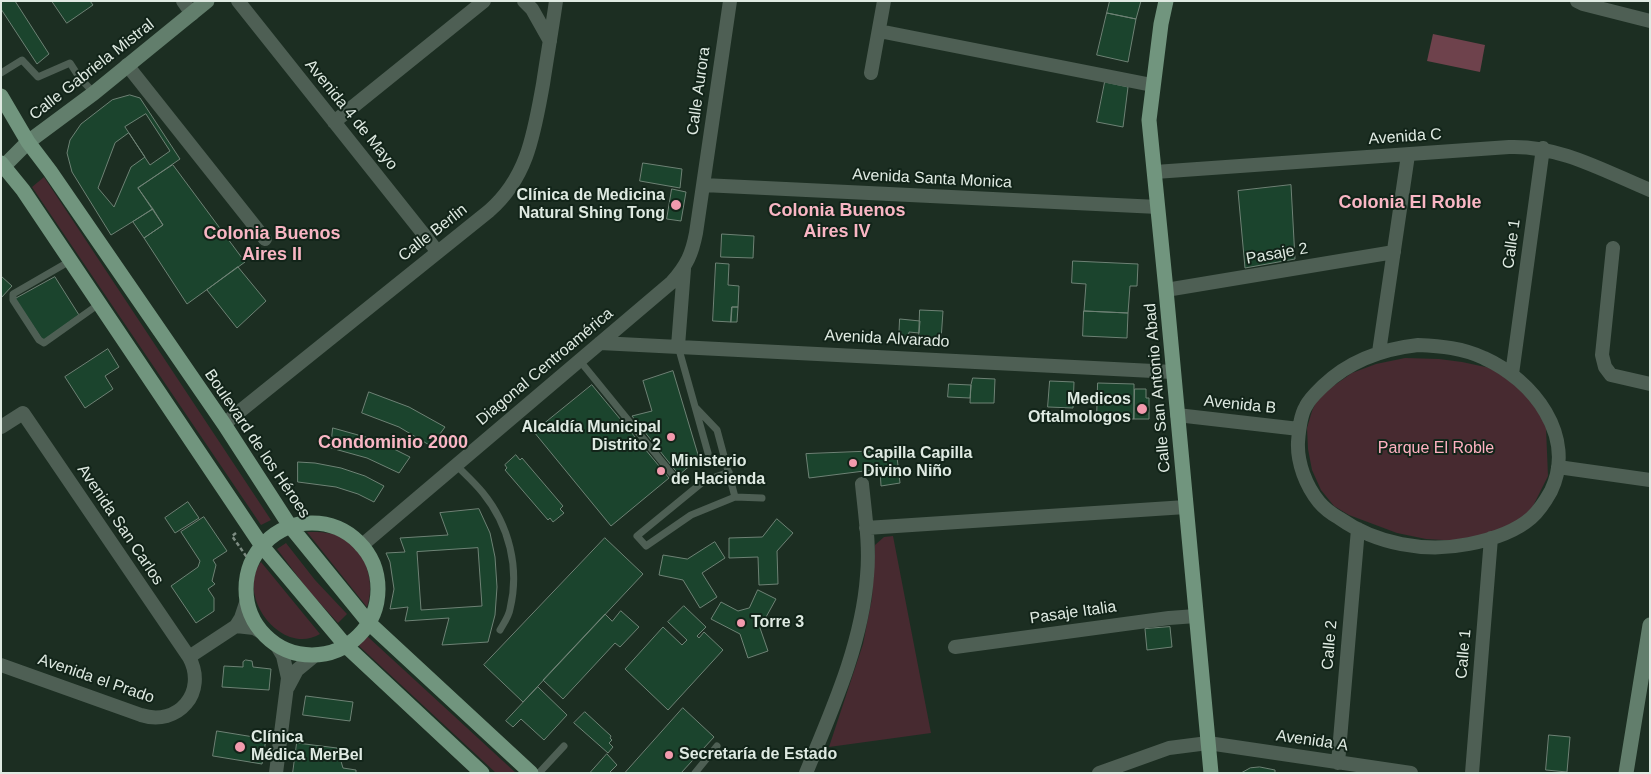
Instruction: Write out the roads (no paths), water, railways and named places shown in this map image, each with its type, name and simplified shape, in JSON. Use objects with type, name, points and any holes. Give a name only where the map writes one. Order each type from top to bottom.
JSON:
[{"type":"main road","name":"Calle San Antonio Abad","points":[[1166,1],[1152,85],[1149,120],[1211,773]]},
{"type":"main road","name":"Boulevard de los Héroes","points":[[1,96],[28,142],[50,171],[224,424],[290,526],[369,623],[531,773]]},
{"type":"main road","points":[[2,166],[23,190],[262,546],[346,646],[482,773]]},
{"type":"main road","points":[[320,522],[336,526],[350,534],[361,546],[372,563],[377,583],[376,604],[369,623],[359,636],[336,651],[314,656],[295,653],[277,646],[261,632],[252,617],[247,600],[246,581],[250,563],[262,546],[290,526],[320,522]]},
{"type":"street","points":[[183,1],[192,14]]},
{"type":"street","name":"Calle Gabriela Mistral","points":[[2,166],[28,142],[94,93],[208,1]]},
{"type":"street","name":"Avenida 4 de Mayo","points":[[238,1],[437,251]]},
{"type":"street","points":[[334,122],[484,1]]},
{"type":"street","points":[[524,1],[532,9],[550,41]]},
{"type":"street","name":"Calle Berlin","points":[[224,424],[499,202],[516,178],[535,132],[556,1]]},
{"type":"street","name":"Calle Aurora","points":[[703,185],[730,1]]},
{"type":"street","points":[[871,73],[884,1]]},
{"type":"street","points":[[1577,1],[1650,21]]},
{"type":"street","points":[[879,31],[1152,85]]},
{"type":"street","points":[[127,65],[265,240]]},
{"type":"street","name":"Avenida C","points":[[1155,172],[1522,147],[1543,148],[1568,156],[1650,190]]},
{"type":"street","name":"Calle 1","points":[[1512,374],[1543,148]]},
{"type":"street","points":[[1379,352],[1408,155]]},
{"type":"street","name":"Avenida Santa Monica","points":[[703,185],[1158,207]]},
{"type":"street","name":"Diagonal Centroamérica","points":[[361,546],[672,282],[684,269],[694,246],[703,185]]},
{"type":"street","points":[[1613,248],[1602,355],[1605,367],[1611,376],[1650,384]]},
{"type":"street","name":"Pasaje 2","points":[[1166,290],[1394,252]]},
{"type":"street","points":[[678,346],[684,269]]},
{"type":"street","name":"Avenida Alvarado","points":[[600,343],[1173,372]]},
{"type":"street","points":[[1418,344],[1448,346],[1484,358],[1512,374],[1534,395],[1553,424],[1558,444],[1558,467],[1554,483],[1545,501],[1531,518],[1513,529],[1491,538],[1462,545],[1431,548],[1384,540],[1358,530],[1319,503],[1311,490],[1300,462],[1298,450],[1299,429],[1306,406],[1329,380],[1346,368],[1379,352],[1418,344]]},
{"type":"street","name":"Avenida San Carlos","points":[[1,427],[23,412],[189,657]]},
{"type":"street","name":"Avenida B","points":[[1178,415],[1299,429]]},
{"type":"street","points":[[1558,467],[1650,480]]},
{"type":"street","points":[[806,773],[858,635],[868,574],[862,484]]},
{"type":"street","points":[[866,528],[1186,507]]},
{"type":"street","name":"Calle 2","points":[[1338,763],[1358,530]]},
{"type":"street","name":"Calle 1","points":[[1472,773],[1491,538]]},
{"type":"street","points":[[189,657],[236,626],[245,609],[247,600]]},
{"type":"street","name":"Pasaje Italia","points":[[955,647],[1159,619],[1196,616]]},
{"type":"street","points":[[1626,773],[1647,664],[1650,625]]},
{"type":"street","points":[[236,626],[245,626],[261,632]]},
{"type":"street","points":[[276,773],[287,690],[287,667],[277,646]]},
{"type":"street","points":[[287,690],[297,670],[314,656]]},
{"type":"street","name":"Avenida el Prado","points":[[1,664],[141,716],[156,719],[176,713],[186,704],[190,697],[195,683],[195,669],[189,657]]},
{"type":"street","name":"Avenida A","points":[[1099,773],[1169,748],[1208,743],[1411,773]]},
{"type":"lane","points":[[1,73],[22,60],[38,77],[70,63],[79,77],[94,93]]},
{"type":"lane","points":[[70,261],[13,294],[13,300],[39,340],[44,343],[98,304]]},
{"type":"lane","points":[[678,346],[708,453]]},
{"type":"lane","points":[[580,360],[672,474]]},
{"type":"lane","points":[[695,407],[717,430],[735,497]]},
{"type":"lane","points":[[456,465],[483,493],[500,518],[511,548],[514,577],[510,610],[500,630]]},
{"type":"lane","points":[[729,472],[704,481],[637,536],[646,546],[690,515],[735,497],[762,498]]},
{"type":"lane","points":[[539,773],[564,746]]},
{"type":"lane","points":[[695,773],[717,746]]},
{"type":"place","name":"Clínica de Medicina Natural Shing Tong","points":[[676,205]]},
{"type":"place","name":"Medicos Oftalmologos","points":[[1142,409]]},
{"type":"place","name":"Alcaldía Municipal Distrito 2","points":[[671,437]]},
{"type":"place","name":"Capilla Capilla Divino Niño","points":[[853,463]]},
{"type":"place","name":"Ministerio de Hacienda","points":[[661,471]]},
{"type":"place","name":"Torre 3","points":[[741,623]]},
{"type":"place","name":"Clínica Médica MerBel","points":[[240,747]]},
{"type":"place","name":"Secretaría de Estado","points":[[669,755]]},
{"type":"district","name":"Colonia El Roble","points":[[1410,203]]},
{"type":"district","name":"Colonia Buenos Aires IV","points":[[837,221]]},
{"type":"district","name":"Colonia Buenos Aires II","points":[[272,244]]},
{"type":"district","name":"Condominio 2000","points":[[393,443]]},
{"type":"park label","name":"Parque El Roble","points":[[1436,449]]}]
